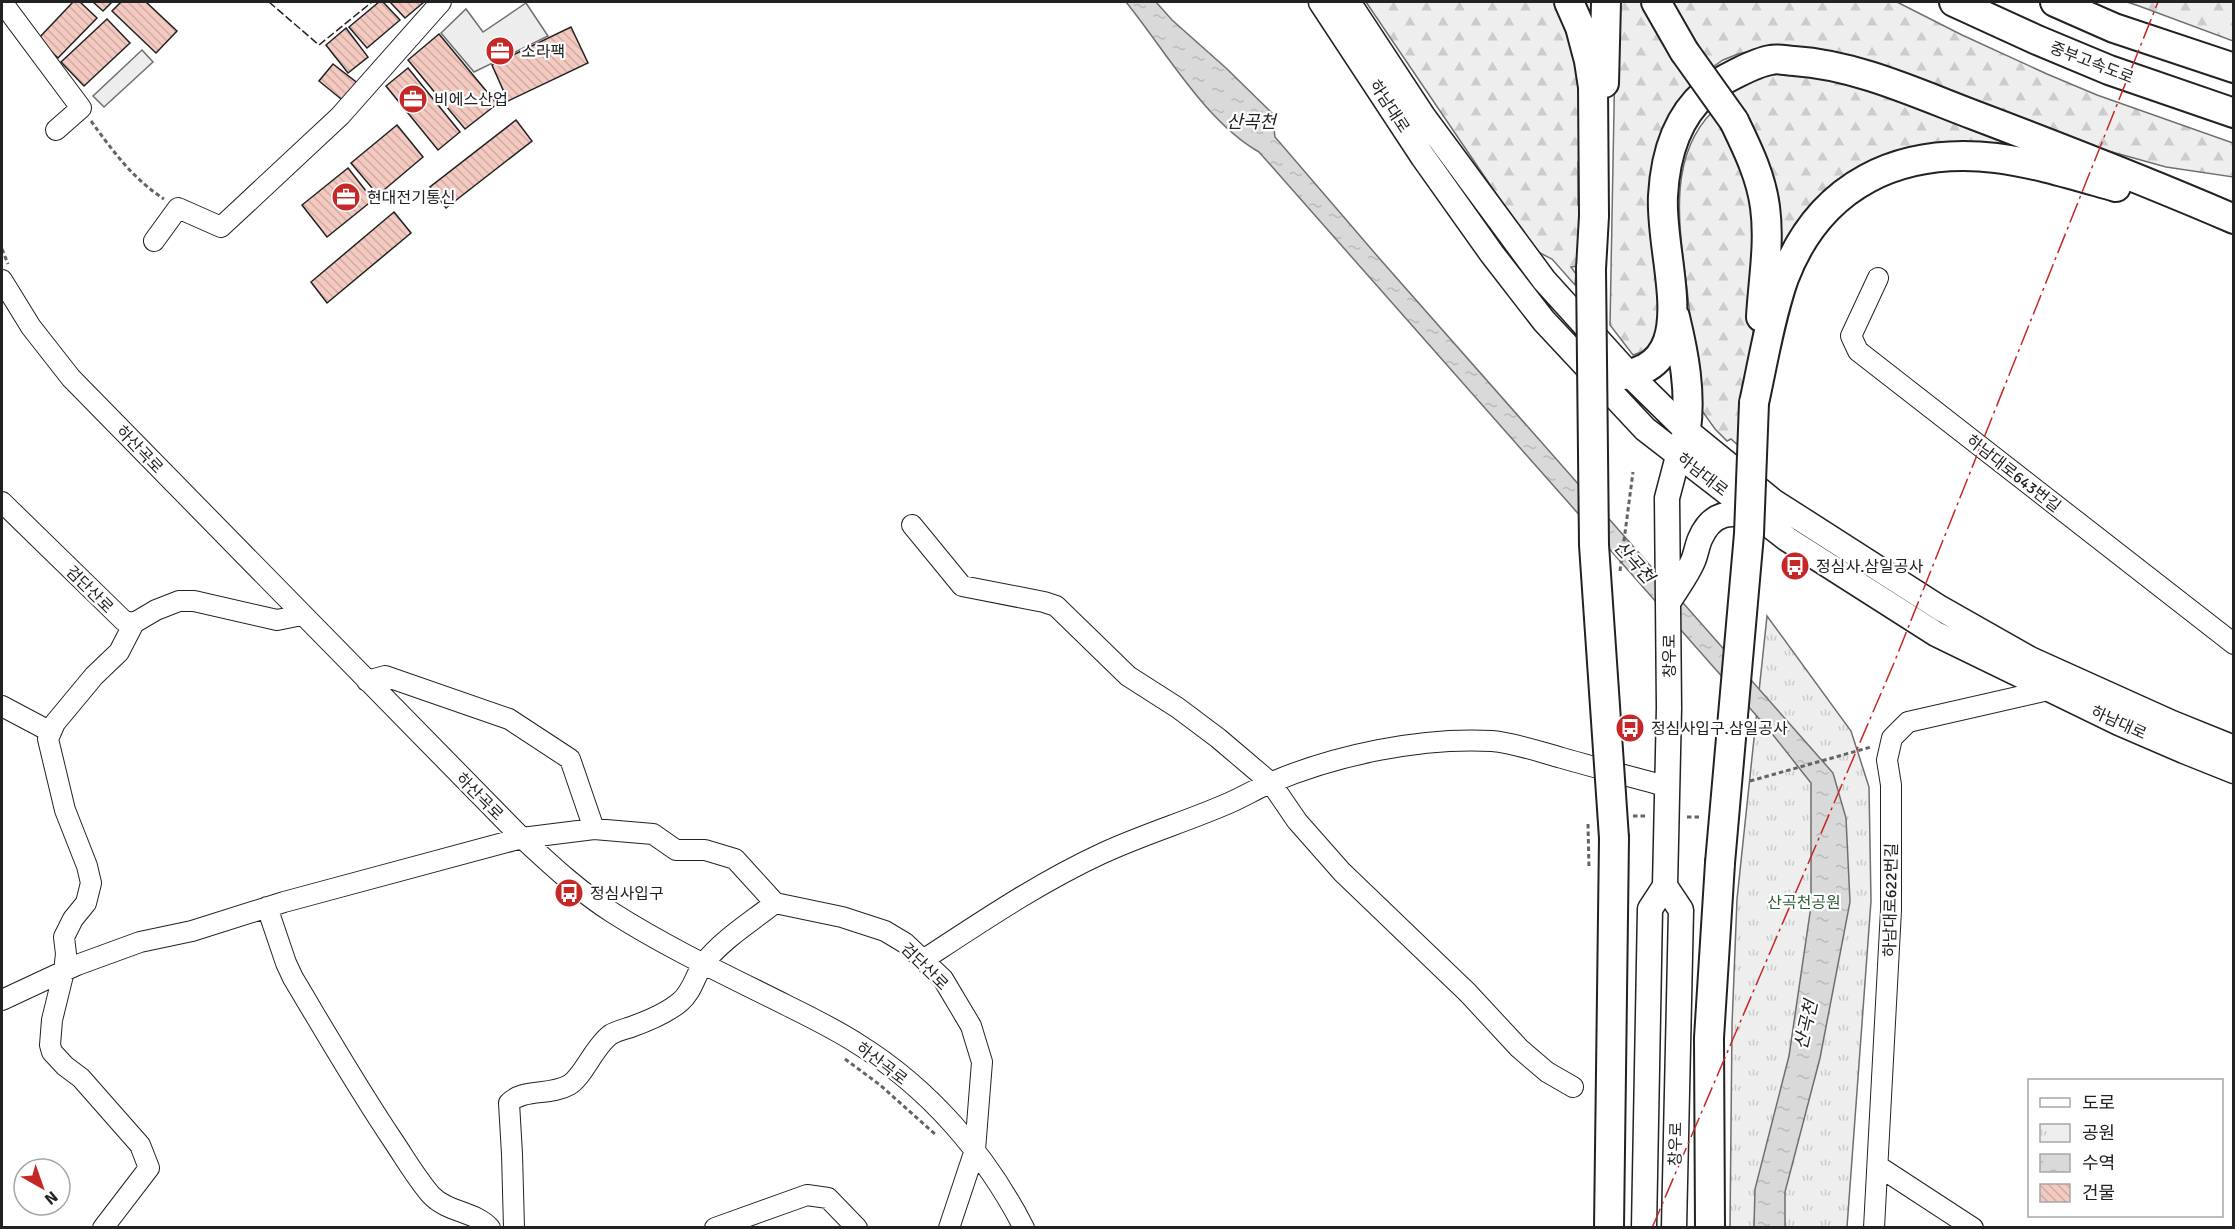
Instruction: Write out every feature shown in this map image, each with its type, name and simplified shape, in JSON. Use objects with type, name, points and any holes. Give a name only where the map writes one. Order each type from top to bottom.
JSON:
[{"type":"highway","points":[[1569,2],[1580,27],[1593,87],[1594,216]]},
{"type":"highway","points":[[1606,2],[1605,70],[1591,269],[1594,545],[1614,838],[1610,1227]]},
{"type":"highway","points":[[1656,2],[1684,51],[1734,121],[1753,160],[1765,206],[1767,233],[1754,403],[1749,534],[1720,863],[1708,1038],[1710,1227]]},
{"type":"highway","name":"중부고속도로","points":[[1954,2],[2109,70],[2234,113]]},
{"type":"highway","points":[[2055,2],[2114,28],[2234,68]]},
{"type":"highway","points":[[1681,442],[1689,405],[1682,344],[1673,312],[1663,196],[1669,152],[1685,114],[1706,92],[1731,76],[1771,59],[1810,62],[1844,69],[1907,89],[2138,178],[2234,220]]},
{"type":"highway","points":[[1754,403],[1774,312],[1784,278],[1797,250],[1814,224],[1834,201],[1858,182],[1883,169],[1906,162],[1936,158],[1966,156],[1997,158],[2056,171],[2234,220]]},
{"type":"highway","points":[[1596,376],[1616,377],[1644,371],[1656,363],[1668,338],[1673,312]]},
{"type":"main road","name":"하남대로","points":[[1321,2],[1423,157],[1492,254],[1544,321],[1645,429],[1681,442],[1940,608],[2030,659],[2172,723],[2234,748]]},
{"type":"main road","name":"하남대로","points":[[1348,2],[1423,116],[1544,280],[1629,374],[1681,442],[1762,521],[1830,568],[1936,634],[2048,690],[2184,752],[2234,771]]},
{"type":"main road","name":"창우로","points":[[1644,1227],[1650,909],[1665,886],[1669,708],[1667,498],[1681,442]]},
{"type":"main road","points":[[1669,601],[1694,560],[1706,526],[1725,515],[1741,514],[1762,521]]},
{"type":"main road","name":"창우로","points":[[1665,886],[1681,910],[1674,1227]]},
{"type":"street","points":[[2,2],[81,108],[56,130]]},
{"type":"street","points":[[154,241],[178,208],[221,227],[340,116],[441,2]]},
{"type":"street","name":"하산곡로","points":[[6,275],[31,327],[71,378],[522,838],[561,874],[612,912],[663,943],[858,1043],[892,1068],[940,1111],[975,1150],[1024,1227]]},
{"type":"street","name":"하남대로643번길","points":[[1878,278],[1851,336],[1858,351],[2234,644]]},
{"type":"street","name":"검단산로","points":[[2,502],[104,604],[124,621],[134,622]]},
{"type":"street","points":[[912,525],[962,586],[1056,606],[1128,676],[1178,708],[1271,783],[1297,822],[1342,872],[1460,985],[1518,1048],[1547,1072],[1573,1087]]},
{"type":"street","points":[[103,1227],[148,1168],[140,1145],[81,1078],[52,1052],[50,1045],[52,1020],[64,971],[66,954],[64,937],[73,919],[86,903],[91,883],[87,866],[65,810],[48,739],[55,723],[93,676],[119,652],[134,622],[156,610],[179,601],[194,601],[278,620],[302,615]]},
{"type":"street","points":[[367,681],[385,676],[509,719],[570,759],[594,829]]},
{"type":"street","name":"하남대로622번길","points":[[1874,1227],[1891,910],[1891,784],[1887,760],[1892,738],[1908,722],[2048,690]]},
{"type":"street","points":[[2,706],[51,732]]},
{"type":"street","points":[[923,960],[1038,888],[1100,854],[1229,803],[1271,783],[1308,769],[1350,758],[1419,745],[1454,741],[1494,741],[1668,787]]},
{"type":"street","points":[[2,1000],[64,971],[140,942],[192,931],[267,907],[522,838],[594,829],[653,834],[676,850],[705,850],[735,859],[775,903],[728,940],[704,964],[693,987],[681,1001],[650,1020],[611,1035],[599,1046],[571,1084],[547,1093],[528,1094],[514,1098],[508,1103],[514,1227]]},
{"type":"street","name":"검단산로","points":[[775,903],[842,917],[885,931],[905,943],[943,980],[971,1026],[982,1062],[975,1150],[949,1227]]},
{"type":"street","points":[[267,907],[286,963],[294,978],[368,1104],[410,1166],[428,1191],[440,1202],[458,1212],[478,1218],[490,1227]]},
{"type":"street","points":[[1878,1166],[1973,1227]]},
{"type":"street","points":[[716,1227],[807,1196],[828,1198],[858,1227]]},
{"type":"path","points":[[81,108],[130,171],[148,189],[178,208]]},
{"type":"path","points":[[2,249],[6,275]]},
{"type":"path","points":[[1624,536],[1633,472]]},
{"type":"path","points":[[1745,782],[1866,748]]},
{"type":"green space","points":[[1366,2],[1557,2],[1580,70],[1581,160],[1578,162],[1578,205],[1580,208],[1577,266],[1571,267],[1576,274],[1575,285],[1552,259],[1538,252],[1514,220]]},
{"type":"green space","points":[[1616,2],[1643,2],[1696,86],[1650,182],[1649,220],[1660,302],[1659,320],[1655,336],[1647,348],[1633,355],[1610,325]]},
{"type":"green space","points":[[1666,2],[1897,2],[1962,35],[2097,95],[2233,143],[2233,177],[2166,167],[2094,147],[1832,53],[1785,47],[1759,49],[1723,60],[1710,69]]},
{"type":"green space","points":[[2127,2],[2233,2],[2233,41],[2139,6]]},
{"type":"green space","points":[[1830,72],[2083,163],[1977,143],[1945,142],[1904,149],[1882,157],[1781,258],[1727,93],[1771,73]]},
{"type":"green space","points":[[1713,111],[1724,126],[1749,183],[1758,286],[1741,448],[1731,439],[1727,441],[1700,408],[1682,250],[1679,200],[1687,152],[1698,131]]},
{"type":"green space","name":"산곡천공원","points":[[1767,616],[1851,731],[1869,787],[1871,901],[1847,1227],[1730,1228],[1732,1025],[1737,899]]},
{"type":"shaded area","points":[[526,3],[548,36],[474,72],[441,33],[466,9],[483,32]]},
{"type":"shaded area","points":[[142,50],[153,62],[104,107],[93,96]]},
{"type":"water","name":"산곡천","points":[[1126,2],[1156,2],[1172,20],[1272,113],[1275,137],[1833,773],[1846,818],[1850,902],[1820,1058],[1785,1192],[1785,1227],[1754,1227],[1755,1189],[1789,1056],[1811,906],[1811,783],[1770,731],[1259,152],[1239,139],[1203,104]]},
{"type":"building","points":[[73,2],[80,2],[97,18],[58,58],[38,39]]},
{"type":"building","points":[[93,2],[112,2],[103,11]]},
{"type":"building","points":[[121,2],[146,2],[177,31],[156,53],[112,11]]},
{"type":"building","points":[[379,2],[383,2],[400,20],[367,48],[349,27]]},
{"type":"building","points":[[390,2],[424,2],[405,18]]},
{"type":"building","points":[[107,19],[130,43],[84,86],[61,62]]},
{"type":"building","points":[[571,27],[588,63],[508,101],[492,65]]},
{"type":"building","points":[[346,28],[368,57],[348,73],[326,45]]},
{"type":"building","points":[[439,34],[497,104],[465,129],[408,60]]},
{"type":"building","points":[[333,64],[360,85],[346,103],[319,81]]},
{"type":"building","points":[[408,68],[460,132],[438,150],[386,86]]},
{"type":"building","points":[[516,120],[532,141],[446,208],[430,187]]},
{"type":"building","points":[[397,125],[423,157],[378,195],[351,163]]},
{"type":"building","points":[[348,168],[373,200],[327,237],[302,205]]},
{"type":"building","points":[[394,212],[411,233],[327,303],[311,282]]},
{"type":"fence","points":[[269,2],[319,45],[372,2]]},
{"type":"power","points":[[1652,1228],[1894,663],[2158,2]]},
{"type":"place","name":"소라팩","points":[[500,51]]},
{"type":"place","name":"비에스산업","points":[[413,99]]},
{"type":"place","name":"현대전기통신","points":[[346,197]]},
{"type":"place","name":"정심사.삼일공사","points":[[1795,566]]},
{"type":"place","name":"정심사입구.삼일공사","points":[[1630,728]]},
{"type":"place","name":"정심사입구","points":[[569,893]]}]
